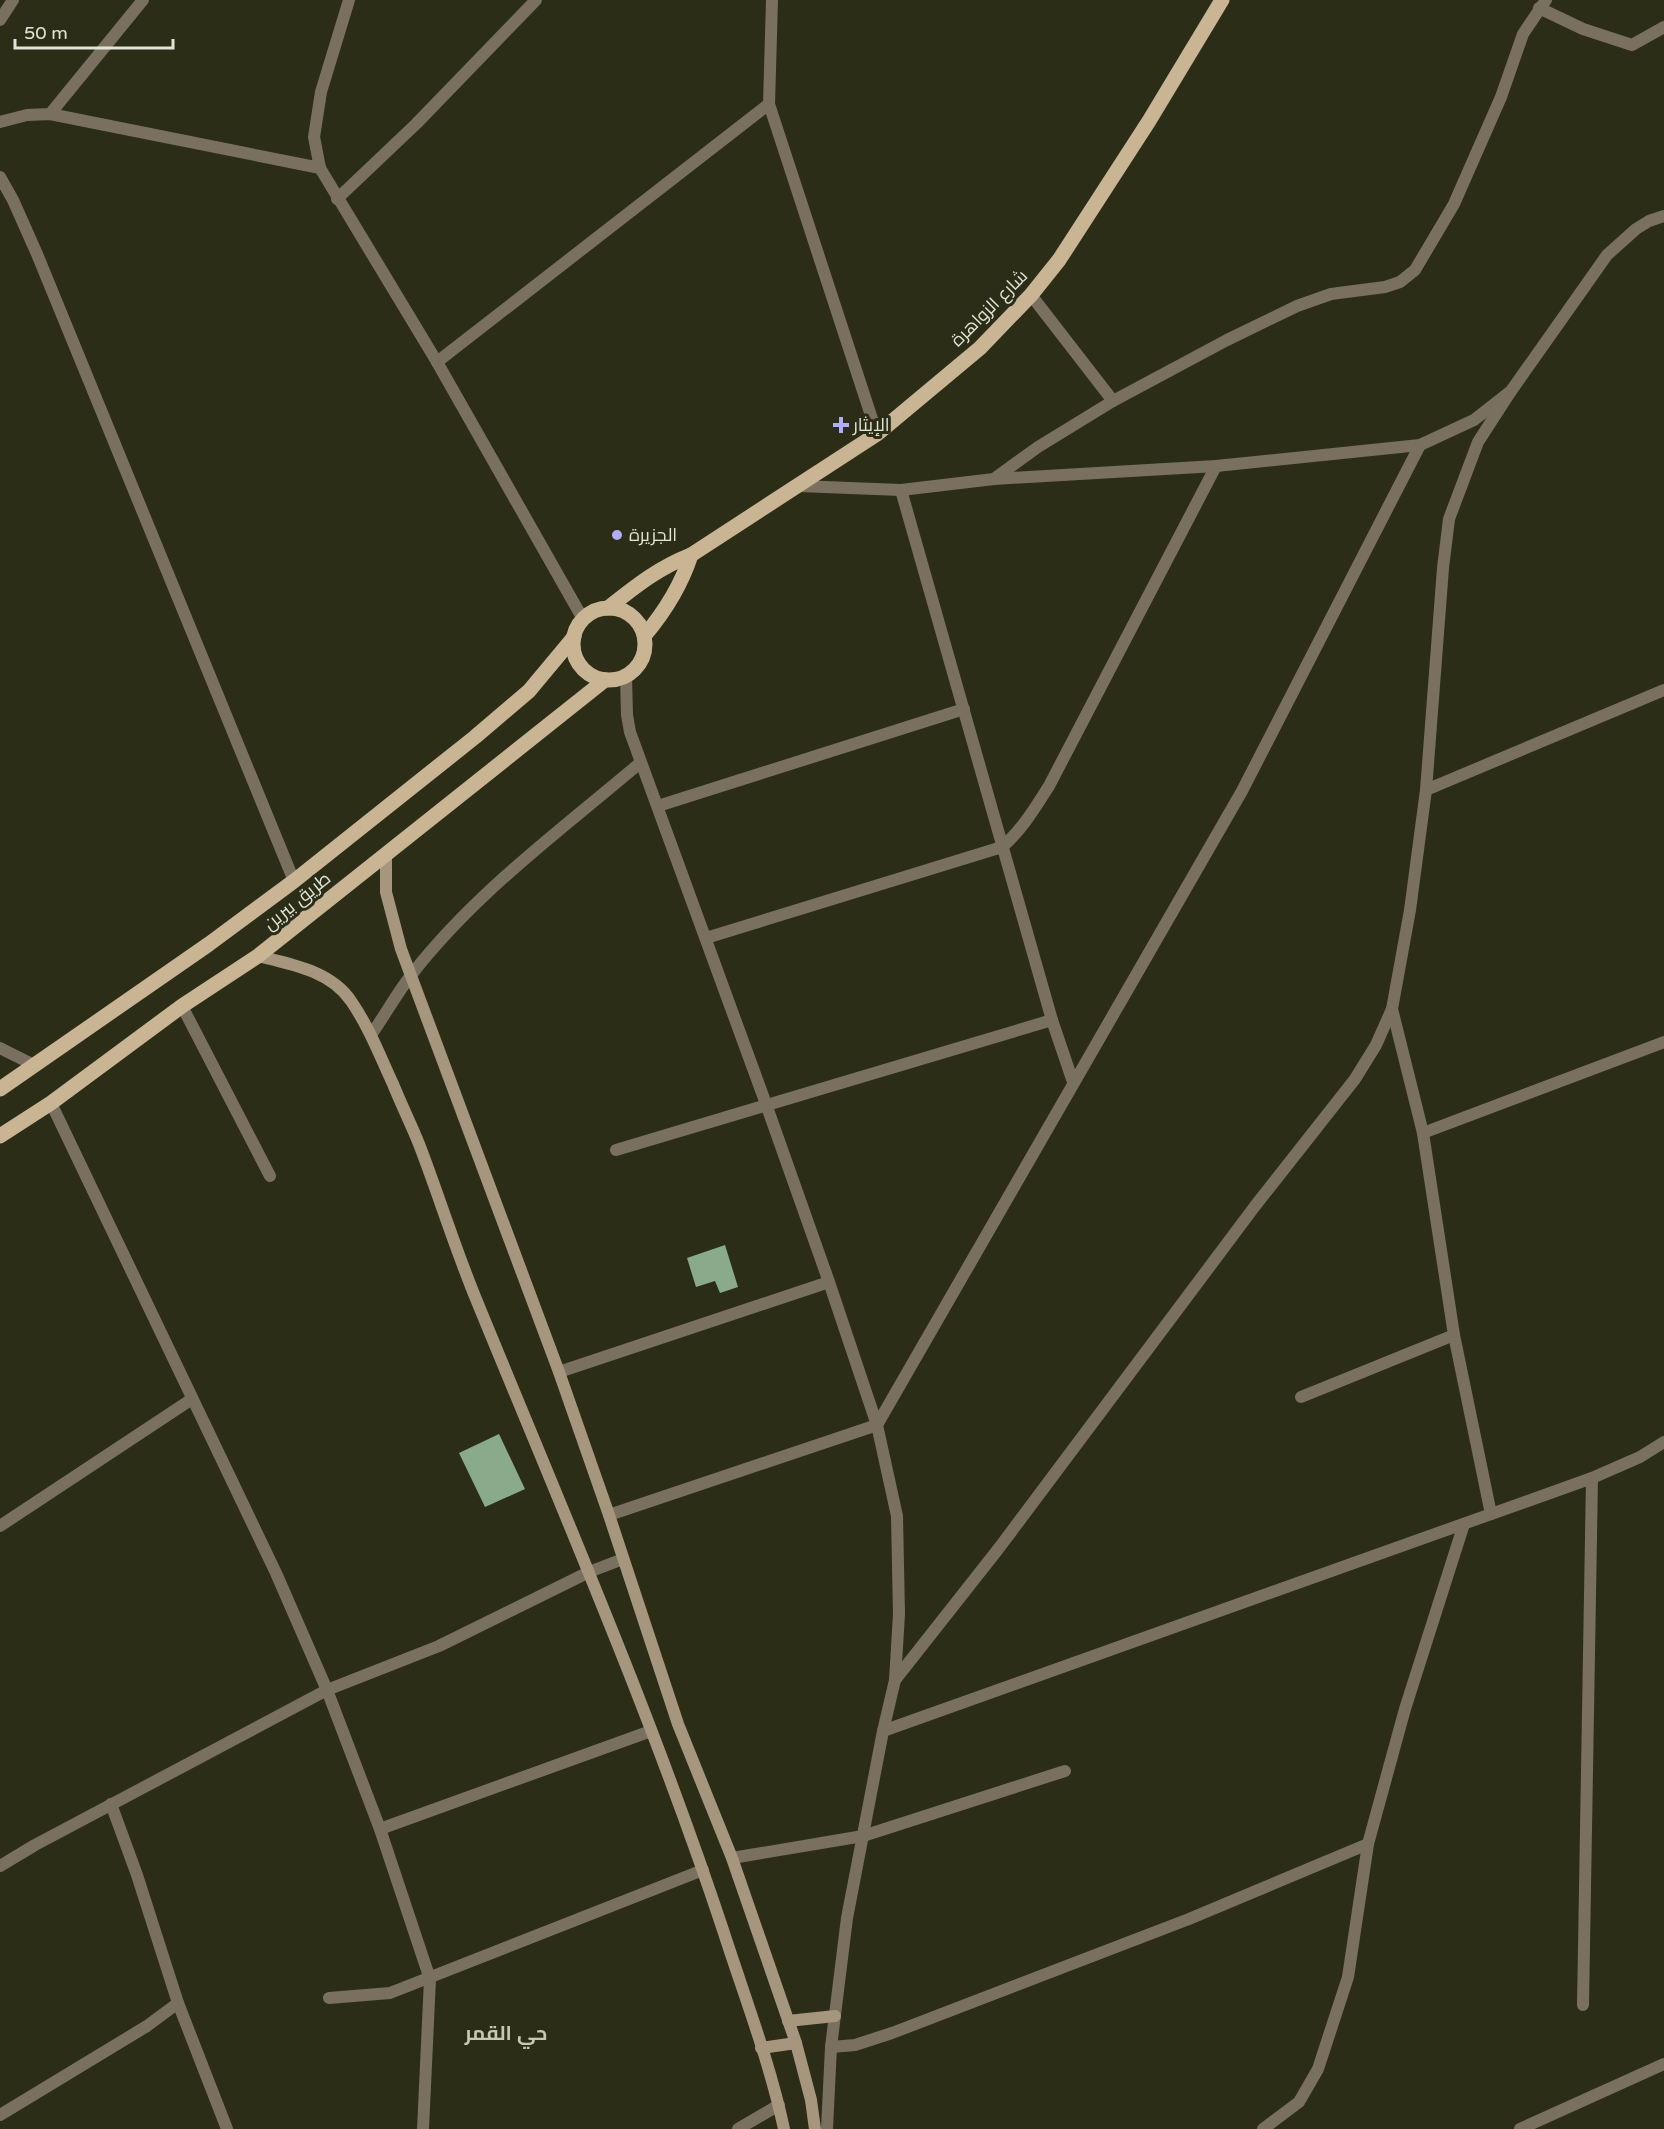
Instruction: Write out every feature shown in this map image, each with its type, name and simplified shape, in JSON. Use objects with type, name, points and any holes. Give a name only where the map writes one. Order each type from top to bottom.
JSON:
[{"type":"main road","name":"شارع الزواهرة","points":[[608,608],[649,575],[691,555],[878,434],[980,348],[1031,296],[1059,260],[1124,161],[1222,0]]},
{"type":"main road","points":[[645,635],[676,593],[684,578],[691,555]]},
{"type":"main road","points":[[608,608],[627,612],[641,626],[645,635],[642,659],[636,669],[616,680],[596,678],[580,665],[573,647],[574,637],[583,619],[594,611],[608,608]]},
{"type":"main road","name":"طريق بيرين","points":[[0,1089],[209,945],[294,881],[529,691],[574,637]]},
{"type":"main road","name":"طريق بيرين","points":[[0,1136],[51,1103],[182,1006],[258,956],[605,680]]},
{"type":"street","points":[[0,20],[13,0]]},
{"type":"street","points":[[51,114],[143,0]]},
{"type":"street","points":[[349,0],[321,92],[314,136],[320,168],[437,362],[583,619]]},
{"type":"street","points":[[337,199],[416,124],[536,0]]},
{"type":"street","points":[[772,0],[769,104],[878,434]]},
{"type":"street","points":[[994,479],[1038,447],[1113,401],[1227,340],[1298,306],[1331,294],[1385,287],[1400,282],[1415,270],[1454,204],[1501,97],[1522,34],[1543,4],[1583,29],[1632,45],[1664,27]]},
{"type":"street","points":[[437,362],[769,104]]},
{"type":"street","points":[[0,122],[27,115],[51,114],[320,168]]},
{"type":"street","points":[[0,177],[37,254],[294,881]]},
{"type":"street","points":[[895,1680],[1006,1539],[1255,1206],[1355,1079],[1376,1045],[1392,1009],[1410,910],[1426,790],[1443,568],[1449,519],[1478,442],[1607,255],[1636,229],[1664,216]]},
{"type":"street","points":[[1031,296],[1113,401]]},
{"type":"street","points":[[799,486],[901,490],[994,479],[1216,466],[1420,445],[1474,420],[1511,391]]},
{"type":"street","points":[[609,1515],[877,1425],[1242,791],[1420,445]]},
{"type":"street","points":[[706,938],[1002,847],[1023,826],[1049,786],[1216,466]]},
{"type":"street","points":[[901,490],[1052,1020],[1073,1082]]},
{"type":"street","points":[[626,676],[627,715],[640,763],[658,806],[829,1282],[877,1425],[897,1516],[899,1614],[895,1680],[847,1918],[831,2047],[827,2129]]},
{"type":"street","points":[[1426,790],[1664,690]]},
{"type":"street","points":[[658,806],[964,708]]},
{"type":"street","points":[[371,1035],[412,974],[471,909],[504,877],[640,763]]},
{"type":"street","points":[[386,855],[386,892],[401,949],[559,1372],[678,1724],[732,1858],[796,2043],[811,2100],[815,2129]]},
{"type":"street","points":[[258,956],[295,965],[321,976],[334,985],[350,998],[371,1035],[419,1144],[466,1275],[589,1572],[651,1731],[703,1870],[761,2048],[784,2129]]},
{"type":"street","points":[[182,1006],[270,1176]]},
{"type":"street","points":[[1392,1009],[1424,1133],[1454,1335],[1491,1514]]},
{"type":"street","points":[[616,1150],[1052,1020]]},
{"type":"street","points":[[1424,1133],[1664,1042]]},
{"type":"street","points":[[0,1048],[34,1065]]},
{"type":"street","points":[[51,1103],[276,1573],[327,1690],[380,1829],[430,1979],[423,2129]]},
{"type":"street","points":[[559,1372],[829,1282]]},
{"type":"street","points":[[1301,1397],[1454,1335]]},
{"type":"street","points":[[0,1526],[192,1399]]},
{"type":"street","points":[[883,1731],[1592,1478],[1664,1442]]},
{"type":"street","points":[[1584,2006],[1592,1478]]},
{"type":"street","points":[[1263,2129],[1299,2102],[1318,2069],[1348,1977],[1368,1845],[1406,1709],[1464,1524]]},
{"type":"street","points":[[0,1866],[111,1804],[327,1690],[439,1646],[589,1572],[623,1559]]},
{"type":"street","points":[[380,1829],[651,1731]]},
{"type":"street","points":[[732,1858],[862,1836],[1065,1771]]},
{"type":"street","points":[[111,1804],[137,1875],[178,2003],[227,2129]]},
{"type":"street","points":[[831,2047],[855,2045],[891,2033],[1178,1923],[1368,1845]]},
{"type":"street","points":[[329,1998],[390,1993],[703,1870]]},
{"type":"street","points":[[0,2115],[147,2026],[178,2003]]},
{"type":"street","points":[[788,2021],[835,2016]]},
{"type":"street","points":[[761,2048],[796,2043]]},
{"type":"street","points":[[1520,2129],[1664,2064]]},
{"type":"street","points":[[738,2129],[779,2106]]},
{"type":"building","points":[[725,1245],[738,1287],[720,1293],[715,1281],[696,1287],[687,1258]]},
{"type":"building","points":[[499,1434],[525,1489],[485,1507],[459,1453]]},
{"type":"place","name":"الإيثار","points":[[841,425]]},
{"type":"place","name":"الجزيرة","points":[[617,535]]},
{"type":"district","name":"حي القمر","points":[[506,2033]]}]
